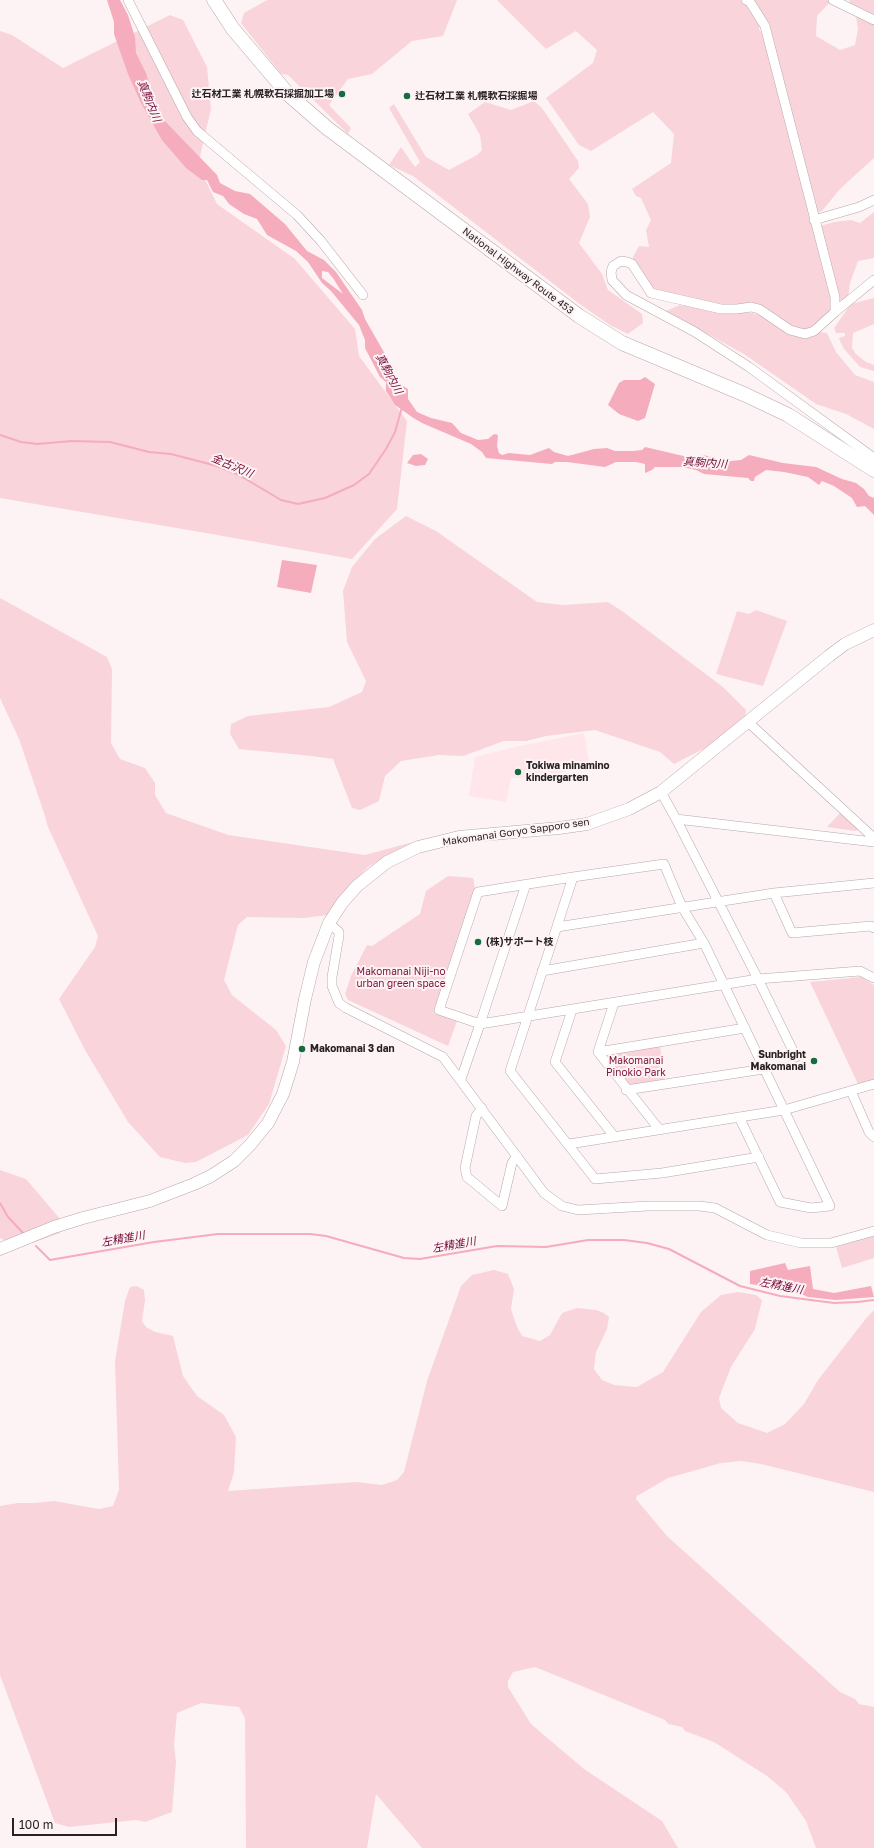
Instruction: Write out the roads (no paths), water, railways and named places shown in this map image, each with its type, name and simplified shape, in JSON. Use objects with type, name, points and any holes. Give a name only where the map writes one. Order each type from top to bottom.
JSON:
[{"type":"highway","name":"National Highway Route 453","points":[[214,0],[233,29],[288,94],[327,128],[579,316],[622,343],[746,394],[788,415],[874,470]]},
{"type":"main road","name":"Makomanai Goryo Sapporo sen","points":[[0,1249],[54,1227],[154,1200],[194,1184],[211,1176],[234,1161],[250,1145],[268,1124],[283,1094],[294,1062],[305,999],[314,962],[329,923],[342,903],[371,874],[387,862],[418,847],[459,837],[587,824],[629,810],[660,792],[845,644],[874,630]]},
{"type":"street","points":[[128,0],[187,117],[197,131],[297,215],[321,241],[363,295]]},
{"type":"street","points":[[746,0],[750,2],[765,26],[835,297],[835,312]]},
{"type":"street","points":[[833,0],[874,20]]},
{"type":"street","points":[[814,220],[858,207],[874,200]]},
{"type":"street","points":[[874,280],[814,331],[805,334],[790,330],[759,309],[751,307],[721,309],[651,294],[632,264],[627,262],[621,261],[616,263],[611,272],[612,280],[626,295],[695,332],[750,367],[874,458]]},
{"type":"street","points":[[748,722],[874,838]]},
{"type":"street","points":[[660,792],[676,819],[796,1057]]},
{"type":"street","points":[[676,819],[874,842]]},
{"type":"street","points":[[739,1117],[780,1202],[811,1208],[830,1206],[723,985],[704,943],[682,907],[664,864],[478,892],[439,1010],[480,1024],[572,1010],[723,985],[758,979],[860,971],[874,978]]},
{"type":"street","points":[[573,877],[510,1071],[569,1144],[595,1179],[662,1173],[759,1157]]},
{"type":"street","points":[[557,927],[774,893],[874,883]]},
{"type":"street","points":[[461,1079],[526,884]]},
{"type":"street","points":[[774,893],[792,933],[870,926],[874,928]]},
{"type":"street","points":[[329,923],[339,932],[332,986],[340,1003],[346,1008],[443,1057],[461,1079],[544,1193],[553,1201],[562,1206],[578,1210],[648,1206],[699,1206],[715,1208],[767,1235],[800,1243],[831,1243],[874,1231]]},
{"type":"street","points":[[542,971],[704,943]]},
{"type":"street","points":[[598,1052],[614,1003]]},
{"type":"street","points":[[572,1010],[555,1062],[614,1136]]},
{"type":"street","points":[[598,1052],[745,1028]]},
{"type":"street","points":[[598,1052],[626,1090],[659,1129]]},
{"type":"street","points":[[626,1090],[764,1069]]},
{"type":"street","points":[[569,1144],[784,1110],[874,1084]]},
{"type":"street","points":[[851,1091],[869,1132],[874,1137]]},
{"type":"street","points":[[482,1108],[476,1116],[465,1168],[468,1177],[502,1206],[512,1163],[517,1156]]},
{"type":"water","name":"真駒内川","points":[[107,0],[120,0],[128,15],[135,37],[136,53],[146,73],[158,114],[217,175],[220,183],[235,191],[250,194],[285,224],[307,251],[324,260],[336,272],[362,310],[365,319],[385,354],[384,362],[391,375],[397,382],[408,389],[408,399],[417,412],[431,418],[452,423],[461,433],[478,440],[488,439],[494,434],[498,435],[497,446],[499,453],[502,455],[509,453],[530,455],[549,448],[554,452],[568,456],[594,449],[607,448],[615,451],[633,451],[642,450],[645,447],[692,458],[704,455],[721,461],[731,461],[741,460],[749,455],[783,463],[816,467],[842,479],[856,483],[864,489],[869,496],[874,498],[874,515],[865,506],[857,507],[852,498],[834,486],[822,481],[819,485],[808,477],[784,472],[766,470],[755,477],[754,481],[751,481],[748,478],[704,474],[696,470],[682,467],[655,467],[645,473],[645,464],[636,462],[616,462],[605,467],[567,462],[555,462],[552,464],[486,458],[482,452],[471,444],[422,423],[412,417],[395,405],[386,391],[386,382],[380,377],[365,348],[365,340],[359,325],[331,291],[322,283],[308,262],[296,251],[267,235],[257,219],[244,214],[229,204],[223,196],[213,192],[207,180],[202,180],[186,168],[162,140],[141,103],[128,74],[114,34],[114,22]],"holes":[[[322,271],[328,272],[333,278],[343,294],[322,278]]]},
{"type":"water","points":[[645,377],[655,384],[645,418],[638,421],[619,414],[608,405],[619,383],[624,380],[640,380]]},
{"type":"water","points":[[421,454],[428,459],[425,465],[416,466],[407,463],[413,455]]},
{"type":"water","points":[[282,560],[317,565],[311,593],[277,587]]},
{"type":"water","points":[[785,1263],[788,1270],[810,1266],[813,1289],[834,1293],[871,1286],[874,1297],[836,1300],[808,1297],[792,1290],[750,1284],[750,1271]]},
{"type":"waterway","name":"金古沢川","points":[[0,435],[21,442],[37,444],[72,441],[110,442],[149,452],[171,454],[217,466],[239,475],[281,500],[298,504],[325,498],[354,485],[369,474],[386,449],[395,432],[402,407]]},
{"type":"waterway","name":"左精進川","points":[[0,1203],[8,1217],[25,1235]]},
{"type":"waterway","name":"左精進川","points":[[36,1246],[50,1260],[154,1242],[218,1234],[310,1234],[326,1236],[404,1258],[420,1259],[497,1246],[546,1247],[588,1240],[624,1240],[647,1243],[669,1249],[740,1286],[780,1296],[834,1303],[874,1300]]},
{"type":"place","name":"辻石材工業 札幌軟石採掘加工場","points":[[342,94]]},
{"type":"place","name":"辻石材工業 札幌軟石採掘場","points":[[407,96]]},
{"type":"place","name":"Tokiwa minamino kindergarten","points":[[518,772]]},
{"type":"place","name":"(株)サポート枝","points":[[478,942]]},
{"type":"place","name":"Makomanai 3 dan","points":[[302,1049]]},
{"type":"place","name":"Sunbright Makomanai","points":[[814,1061]]},
{"type":"park label","name":"Makomanai Niji-no urban green space","points":[[401,978]]},
{"type":"park label","name":"Makomanai Pinokio Park","points":[[636,1066]]}]
